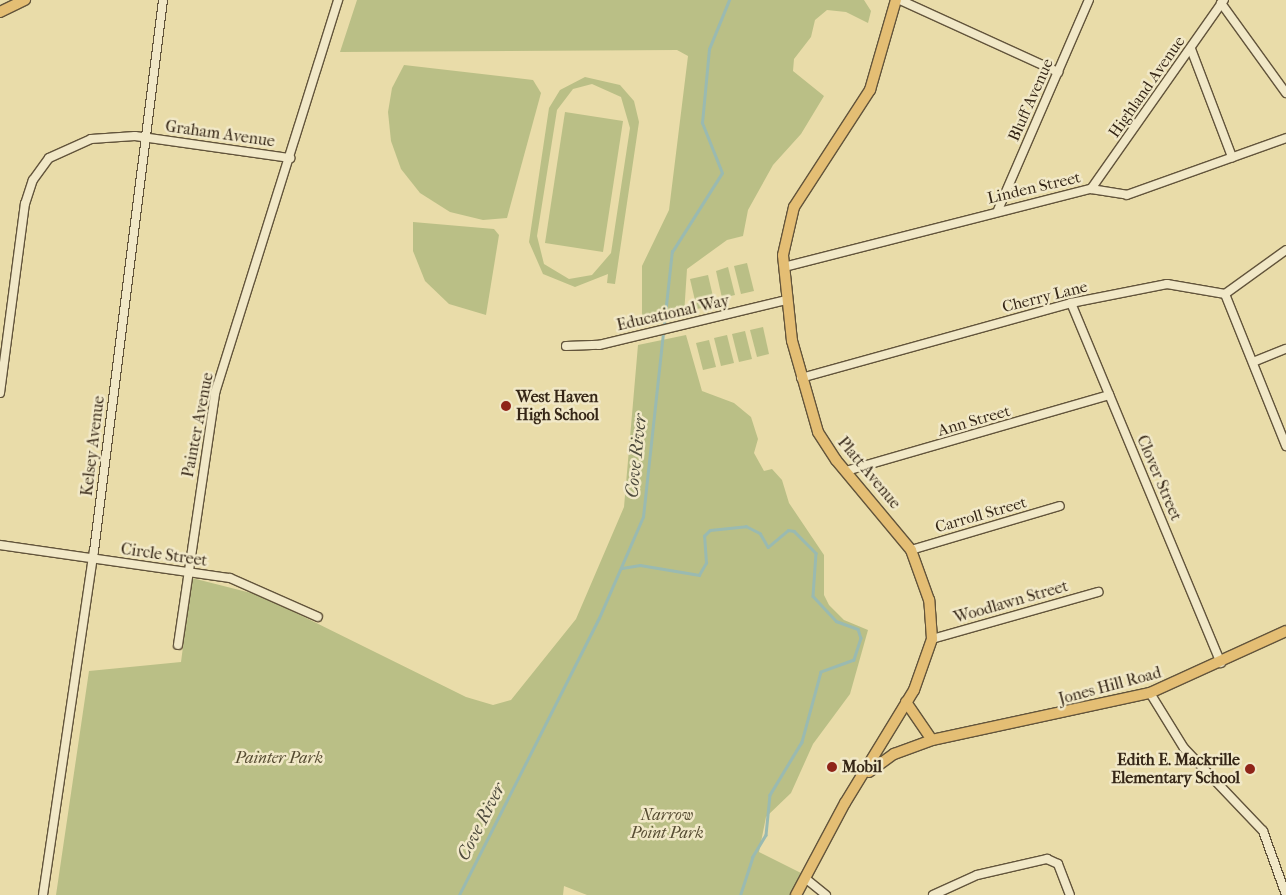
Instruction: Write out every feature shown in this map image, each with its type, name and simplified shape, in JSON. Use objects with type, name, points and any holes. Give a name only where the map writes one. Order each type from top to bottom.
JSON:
[{"type":"main road","points":[[0,12],[25,0]]},
{"type":"main road","name":"Platt Avenue","points":[[796,895],[923,672],[932,638],[929,600],[911,550],[846,471],[818,432],[801,378],[786,300],[784,267],[784,236],[794,207],[866,98],[896,0]]},
{"type":"main road","name":"Jones Hill Road","points":[[864,775],[894,754],[932,740],[1150,693],[1221,663],[1286,631]]},
{"type":"main road","points":[[906,702],[932,740]]},
{"type":"street","name":"Kelsey Avenue","points":[[43,895],[93,559],[163,0]]},
{"type":"street","name":"Painter Avenue","points":[[178,645],[215,393],[338,0]]},
{"type":"street","points":[[900,0],[1058,72]]},
{"type":"street","name":"Bluff Avenue","points":[[998,210],[1089,0]]},
{"type":"street","points":[[1223,2],[1286,93]]},
{"type":"street","name":"Highland Avenue","points":[[1091,188],[1223,2]]},
{"type":"street","points":[[1191,49],[1232,158]]},
{"type":"street","name":"Graham Avenue","points":[[0,393],[23,217],[34,180],[49,158],[74,144],[109,137],[146,137],[290,158]]},
{"type":"street","name":"Linden Street","points":[[784,267],[998,210],[1091,188],[1127,195],[1286,138]]},
{"type":"street","points":[[1286,250],[1225,294],[1286,446]]},
{"type":"street","name":"Cherry Lane","points":[[801,378],[1071,303],[1167,284],[1225,294]]},
{"type":"street","name":"Educational Way","points":[[566,346],[599,345],[786,300]]},
{"type":"street","name":"Clover Street","points":[[1071,303],[1221,663]]},
{"type":"street","points":[[1253,362],[1286,349]]},
{"type":"street","name":"Ann Street","points":[[846,471],[1109,395]]},
{"type":"street","name":"Carroll Street","points":[[911,550],[1060,506]]},
{"type":"street","name":"Circle Street","points":[[0,545],[188,572],[251,584],[318,617]]},
{"type":"street","name":"Woodlawn Street","points":[[932,638],[1098,592]]},
{"type":"street","points":[[1150,693],[1181,744],[1263,831],[1286,895]]},
{"type":"street","points":[[933,895],[948,892],[1005,866],[1047,859],[1058,864],[1070,895]]},
{"type":"street","points":[[805,878],[826,895]]},
{"type":"green space","points":[[357,0],[864,0],[871,11],[868,23],[846,12],[827,10],[815,20],[811,37],[794,59],[793,71],[824,96],[801,134],[773,165],[748,210],[743,236],[727,240],[687,269],[684,315],[642,326],[642,266],[669,210],[688,56],[677,50],[340,52]]},
{"type":"green space","points":[[404,65],[533,80],[541,93],[507,218],[483,220],[450,212],[420,193],[401,169],[391,141],[388,112],[392,88]]},
{"type":"green space","points":[[585,77],[620,85],[634,101],[639,122],[615,284],[607,283],[608,274],[575,287],[543,274],[529,242],[549,108],[560,90]],"holes":[[[592,84],[621,97],[630,128],[611,253],[592,275],[569,279],[544,264],[537,236],[557,110],[573,89]]]},
{"type":"green space","points":[[565,112],[623,121],[603,252],[545,243]]},
{"type":"green space","points":[[413,222],[494,229],[499,235],[486,315],[449,304],[425,281],[413,251]]},
{"type":"green space","points":[[747,263],[754,291],[741,294],[734,266]]},
{"type":"green space","points":[[728,267],[735,295],[722,298],[716,271]]},
{"type":"green space","points":[[708,275],[715,305],[697,309],[690,279]]},
{"type":"green space","points":[[763,327],[769,354],[757,357],[750,330]]},
{"type":"green space","points":[[745,331],[752,359],[739,362],[732,334]]},
{"type":"green space","points":[[686,335],[702,391],[734,403],[751,417],[758,439],[754,453],[764,471],[772,469],[782,480],[789,503],[824,555],[824,595],[829,605],[844,620],[868,630],[850,694],[813,744],[791,793],[766,817],[759,852],[801,873],[790,895],[587,895],[564,886],[563,895],[56,895],[89,671],[181,662],[192,578],[255,594],[466,697],[493,705],[511,700],[576,619],[624,507],[638,345]]},
{"type":"green space","points":[[727,335],[734,363],[721,366],[714,338]]},
{"type":"green space","points":[[709,340],[716,367],[703,370],[696,343]]},
{"type":"waterway","name":"Cove River","points":[[459,895],[599,618],[643,517],[672,252],[722,173],[702,123],[709,49],[729,0]]},
{"type":"waterway","points":[[622,568],[640,565],[699,575],[706,563],[704,536],[710,530],[746,526],[760,533],[768,547],[788,530],[794,531],[816,553],[813,596],[836,621],[858,629],[861,638],[854,660],[821,672],[802,742],[770,795],[766,835],[753,857],[741,895]]},
{"type":"place","name":"West Haven High School","points":[[506,406]]},
{"type":"place","name":"Mobil","points":[[832,767]]},
{"type":"place","name":"Edith E. Mackrille Elementary School","points":[[1250,769]]},
{"type":"park label","name":"Painter Park","points":[[279,758]]},
{"type":"park label","name":"Narrow Point Park","points":[[667,824]]}]
